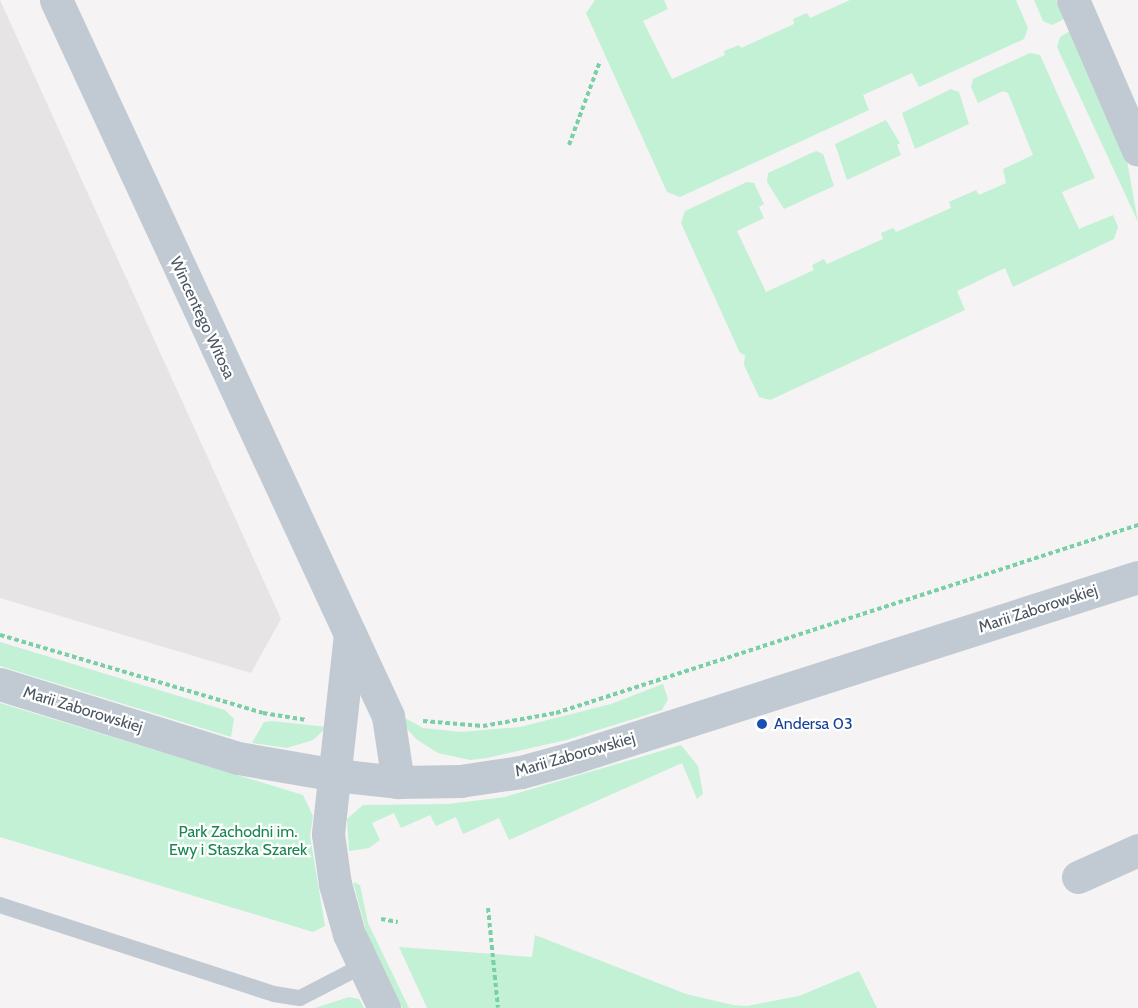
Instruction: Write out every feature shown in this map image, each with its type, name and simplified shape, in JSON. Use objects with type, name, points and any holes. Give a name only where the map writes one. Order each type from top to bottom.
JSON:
[{"type":"street","name":"Wincentego Witosa","points":[[56,0],[388,716],[398,782]]},
{"type":"street","points":[[1073,0],[1138,150]]},
{"type":"street","name":"Marii Zaborowskiej","points":[[0,684],[238,758],[335,775],[398,782],[460,781],[522,772],[1138,577]]},
{"type":"street","points":[[350,634],[329,848],[344,916],[362,966],[384,1008]]},
{"type":"street","points":[[1078,877],[1138,850]]},
{"type":"lane","points":[[0,905],[283,995],[300,998],[362,966]]},
{"type":"path","points":[[569,145],[600,61]]},
{"type":"path","points":[[416,718],[441,725],[483,726],[556,713],[1138,525]]},
{"type":"path","points":[[0,635],[263,713],[312,721]]},
{"type":"path","points":[[488,908],[498,1008]]},
{"type":"path","points":[[376,918],[398,922]]},
{"type":"shaded area","points":[[0,0],[281,619],[251,673],[0,598]]},
{"type":"green space","points":[[595,0],[664,0],[668,9],[643,21],[672,79],[725,55],[724,51],[739,45],[741,48],[794,24],[793,19],[807,13],[810,18],[850,0],[1016,0],[1028,28],[1024,39],[919,87],[912,73],[863,95],[869,110],[680,197],[667,192],[586,13]]},
{"type":"green space","points":[[1034,0],[1056,0],[1064,19],[1052,25],[1043,21]]},
{"type":"green space","points":[[1070,31],[1127,161],[1138,222],[1057,47],[1060,37]]},
{"type":"green space","points":[[1030,53],[1040,55],[1095,178],[1062,192],[1064,197],[1079,229],[1113,215],[1118,227],[1114,239],[1013,287],[1005,268],[957,291],[965,310],[770,400],[759,397],[744,365],[745,355],[740,353],[681,223],[685,211],[747,182],[754,183],[764,204],[759,207],[764,218],[737,231],[766,292],[814,270],[812,265],[824,259],[827,264],[883,239],[881,233],[893,228],[896,232],[951,208],[949,202],[976,190],[979,195],[1006,183],[1003,169],[1033,155],[1008,93],[1003,91],[978,103],[971,87],[973,79]]},
{"type":"green space","points":[[951,89],[959,92],[969,124],[915,149],[902,113]]},
{"type":"green space","points":[[886,120],[900,143],[897,145],[901,155],[847,180],[835,144]]},
{"type":"green space","points":[[816,151],[823,154],[834,186],[784,209],[767,182],[768,173]]},
{"type":"green space","points":[[0,642],[225,710],[234,719],[231,737],[0,666]]},
{"type":"green space","points":[[663,684],[668,699],[662,710],[566,740],[487,758],[470,760],[438,753],[416,739],[402,723],[403,717],[423,728],[461,732],[520,727],[611,704]]},
{"type":"green space","name":"Park Zachodni im. Ewy i Staszka Szarek","points":[[0,703],[303,795],[313,816],[310,836],[325,926],[313,932],[0,837]]},
{"type":"green space","points":[[264,722],[327,727],[313,740],[287,748],[252,743]]},
{"type":"green space","points":[[681,745],[698,766],[703,794],[697,799],[682,763],[509,840],[499,818],[463,834],[456,817],[436,826],[430,815],[401,828],[394,813],[372,823],[380,840],[369,848],[349,851],[347,819],[363,805],[448,804],[505,797]]},
{"type":"green space","points":[[353,882],[360,885],[368,923],[409,1008],[402,1008],[370,945]]},
{"type":"green space","points":[[535,935],[686,994],[733,1005],[747,1006],[799,996],[859,971],[877,1008],[427,1008],[399,947],[532,957]]},
{"type":"green space","points":[[349,997],[359,999],[364,1008],[315,1008]]},
{"type":"place","name":"Andersa 03","points":[[762,724]]}]
